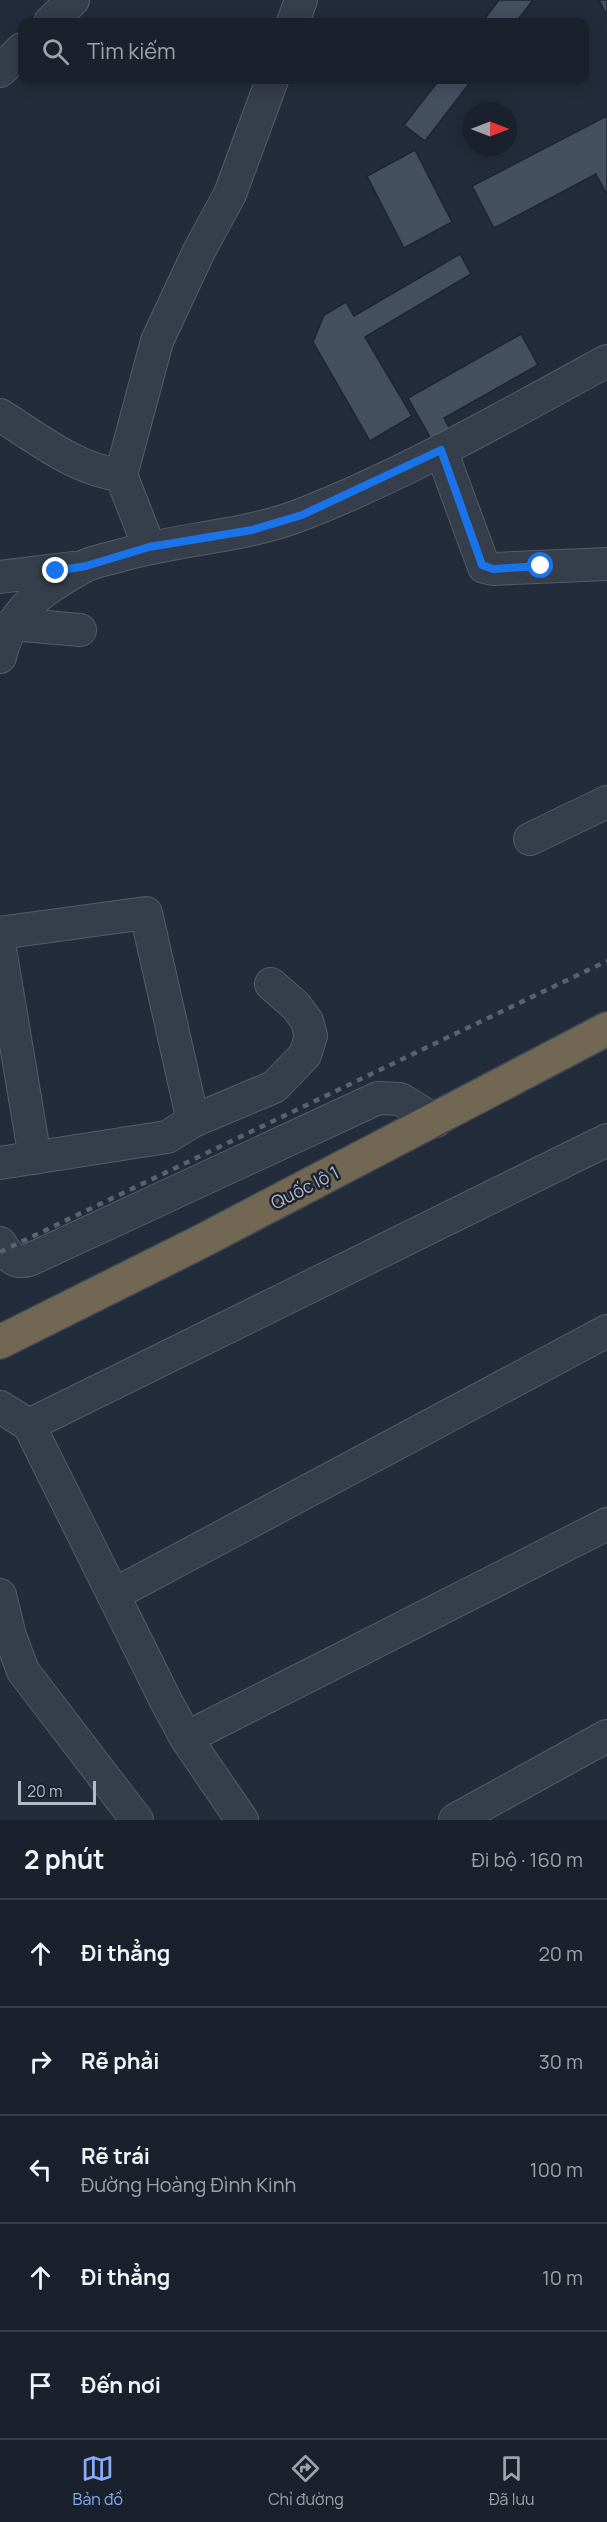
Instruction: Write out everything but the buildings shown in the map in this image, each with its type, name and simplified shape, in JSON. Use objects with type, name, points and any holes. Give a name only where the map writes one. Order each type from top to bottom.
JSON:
[{"type":"highway","name":"Quốc lộ 1","points":[[0,1342],[436,1121],[607,1029]]},
{"type":"street","points":[[54,18],[74,0]]},
{"type":"street","points":[[294,18],[301,0]]},
{"type":"street","points":[[0,71],[18,53]]},
{"type":"street","points":[[149,547],[121,476],[157,341],[189,272],[230,194],[271,84]]},
{"type":"street","points":[[0,577],[86,566],[149,547],[252,530],[302,515],[441,450],[607,362]]},
{"type":"street","points":[[0,415],[83,466],[100,473],[121,476]]},
{"type":"street","points":[[441,450],[484,567],[493,569],[607,564]]},
{"type":"street","points":[[0,657],[12,624],[26,605],[86,566]]},
{"type":"street","points":[[12,624],[80,630]]},
{"type":"street","points":[[530,839],[607,802]]},
{"type":"street","points":[[0,933],[146,913],[192,1121]]},
{"type":"street","points":[[0,949],[35,1158]]},
{"type":"street","points":[[0,1163],[167,1137],[192,1121],[274,1087],[305,1056],[311,1036],[307,1021],[296,1006],[271,984]]},
{"type":"street","points":[[0,1243],[12,1260],[17,1262],[30,1260],[378,1098],[400,1099],[436,1121]]},
{"type":"street","points":[[29,1425],[607,1140]]},
{"type":"street","points":[[113,1595],[607,1331]]},
{"type":"street","points":[[0,1407],[29,1425],[186,1738],[242,1820]]},
{"type":"street","points":[[186,1738],[607,1524]]},
{"type":"street","points":[[0,1595],[23,1671],[138,1820]]},
{"type":"street","points":[[455,1820],[607,1736]]},
{"type":"railway","points":[[0,1252],[607,961]]},
{"type":"route","points":[[56,571],[86,566],[149,547],[252,530],[302,515],[441,450],[482,565],[493,569],[541,566]]}]
